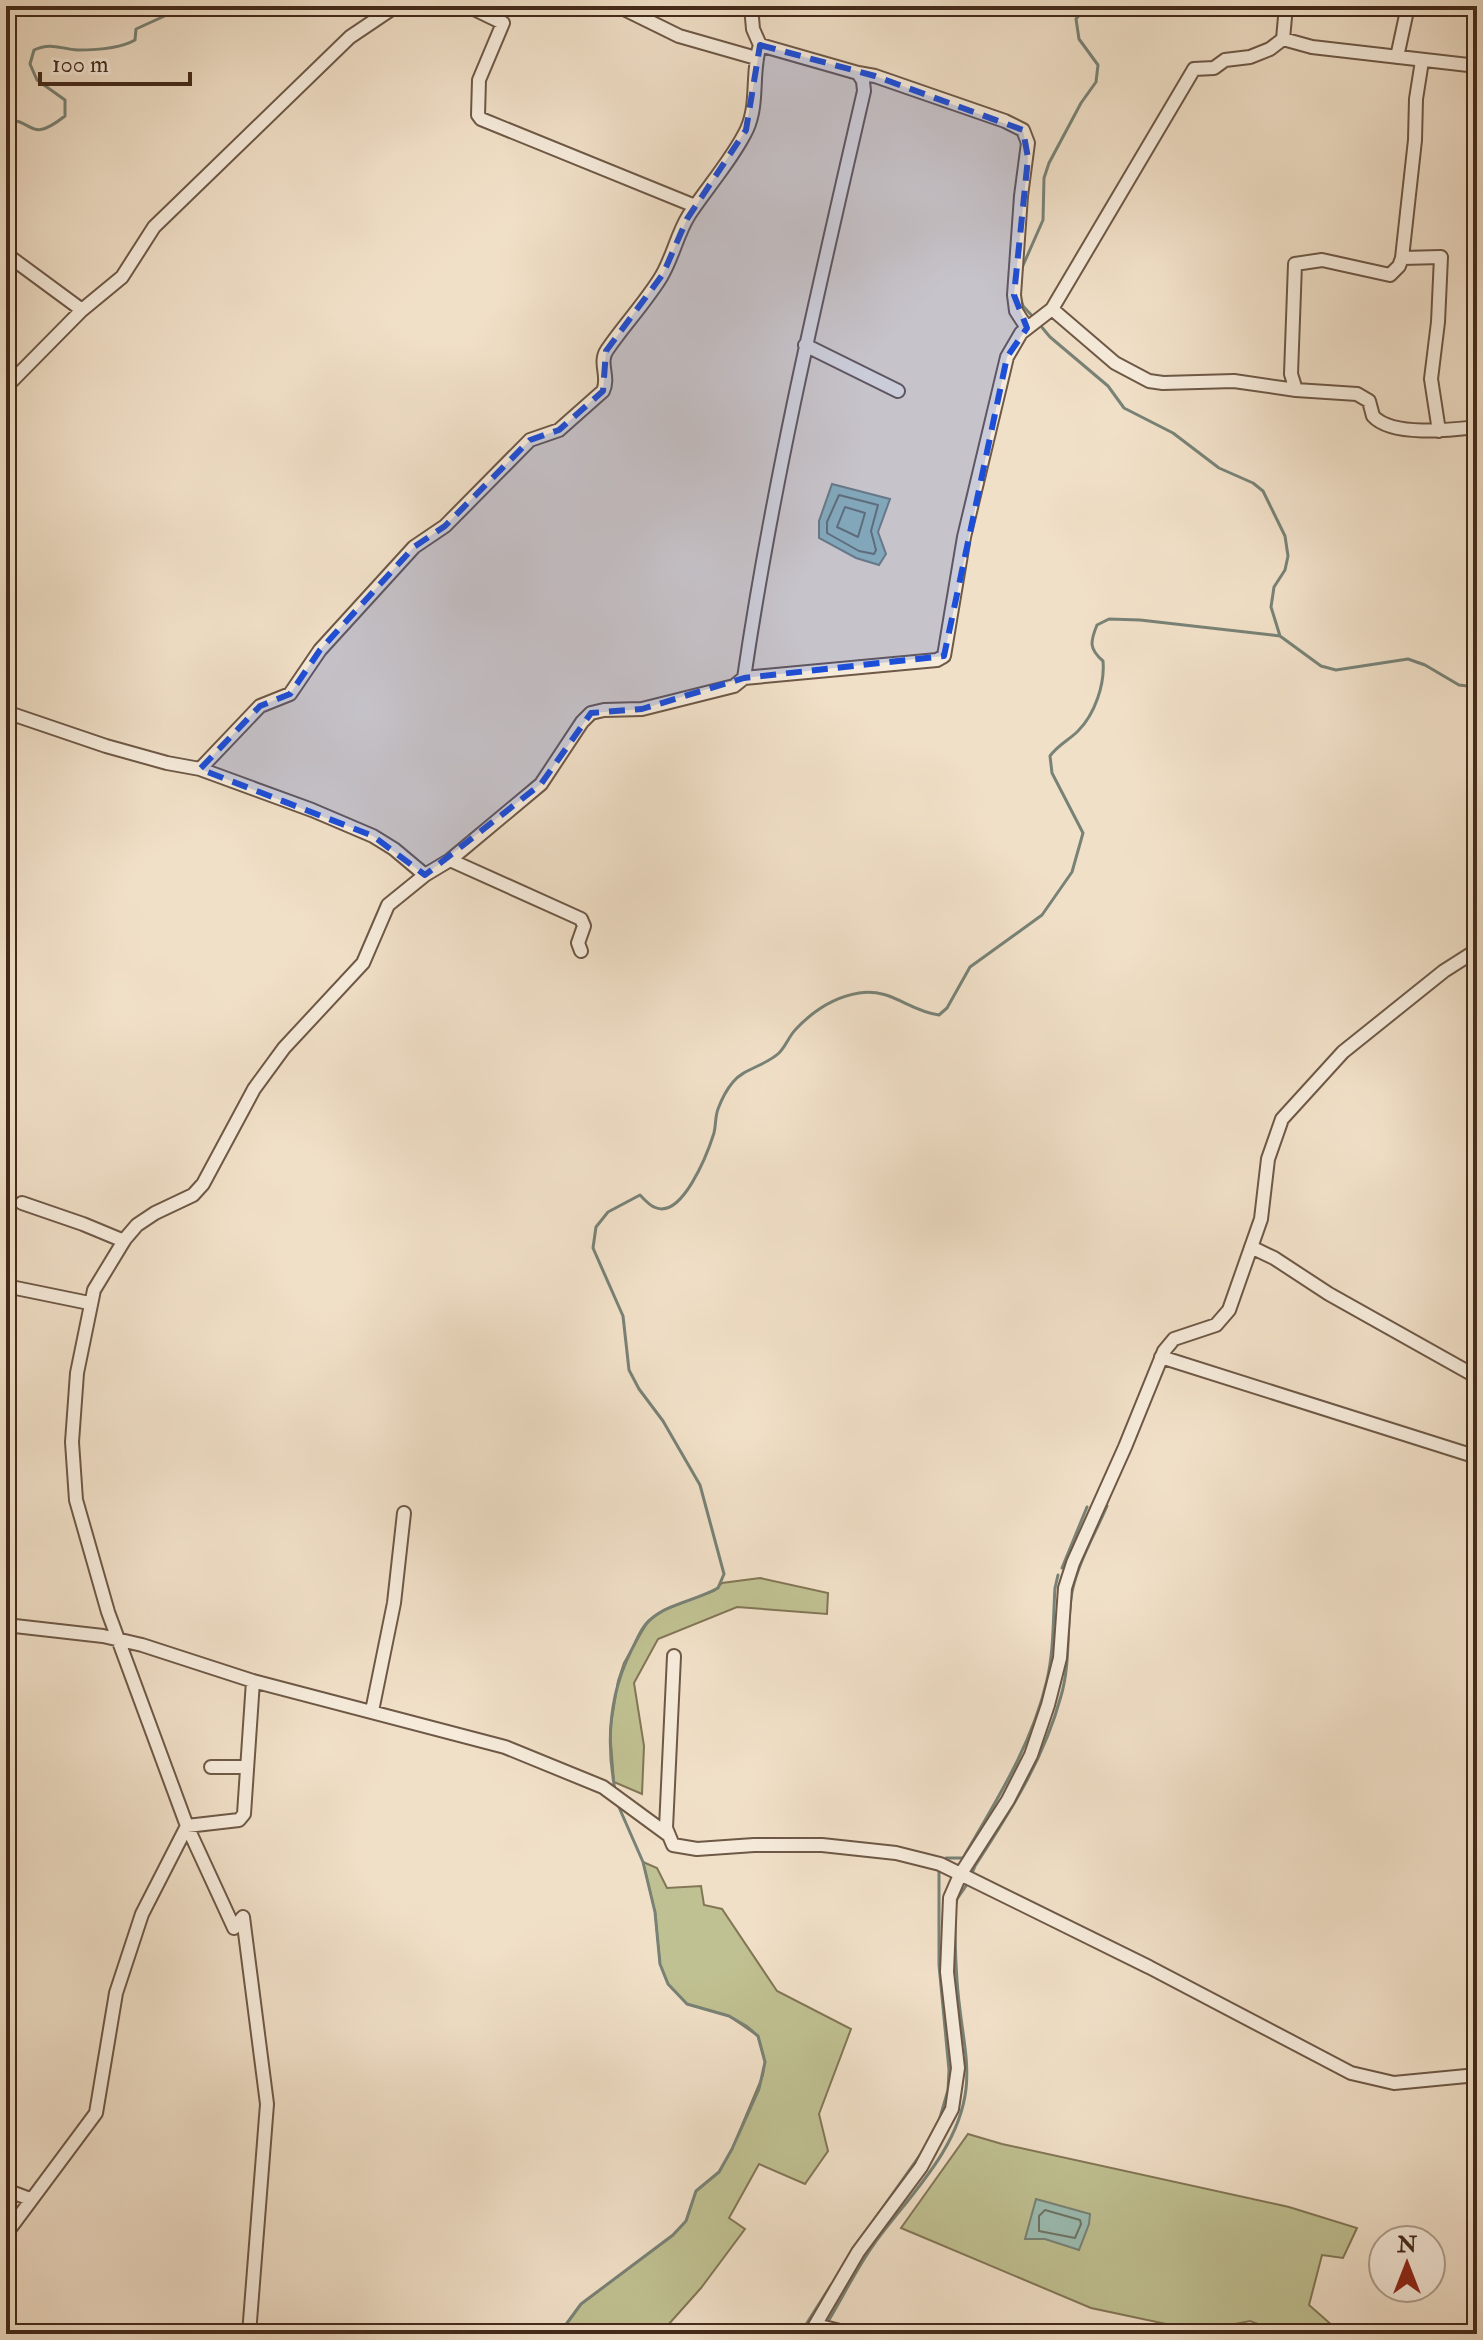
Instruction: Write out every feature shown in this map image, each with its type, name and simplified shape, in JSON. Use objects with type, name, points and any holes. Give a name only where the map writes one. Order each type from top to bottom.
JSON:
[{"type":"street","points":[[6,387],[82,310],[122,277],[154,227],[259,124],[350,37],[396,6]]},
{"type":"street","points":[[468,6],[503,23],[479,80],[477,108],[481,119],[695,206]]},
{"type":"street","points":[[618,6],[679,36],[875,76],[1023,130],[1027,136],[1028,158],[1021,196],[1014,295],[1016,311],[1029,327]]},
{"type":"street","points":[[200,769],[260,706],[290,694],[320,650],[414,547],[445,526],[530,440],[559,430],[603,391],[606,384],[603,361],[606,351],[663,274],[687,219],[746,130],[754,104],[758,52],[751,6]]},
{"type":"street","points":[[249,2334],[267,2104],[243,1917],[234,1928],[187,1826],[118,1639],[76,1500],[73,1428],[77,1373],[94,1290],[137,1225],[193,1195],[203,1184],[254,1089],[284,1048],[363,963],[388,905],[425,875],[450,860],[541,784],[591,713],[642,709],[734,686],[744,678],[937,660],[944,656],[964,537],[1007,357],[1021,333],[1049,312],[1194,69],[1214,68],[1225,60],[1250,57],[1270,49],[1283,39],[1286,6]]},
{"type":"street","points":[[1397,57],[1408,6]]},
{"type":"street","points":[[1283,39],[1312,47],[1477,66]]},
{"type":"street","points":[[1296,390],[1291,374],[1295,264],[1322,260],[1390,275],[1399,266],[1422,61]]},
{"type":"street","points":[[744,678],[760,569],[805,345],[864,91],[858,73]]},
{"type":"street","points":[[6,254],[82,310]]},
{"type":"street","points":[[1402,258],[1441,257],[1431,379],[1439,431]]},
{"type":"street","points":[[1049,312],[1115,363],[1149,381],[1234,381],[1362,395],[1369,401],[1373,416],[1387,426],[1439,431],[1477,427]]},
{"type":"street","points":[[805,345],[898,391]]},
{"type":"street","points":[[6,712],[106,746],[200,769],[312,810],[373,836],[425,875]]},
{"type":"street","points":[[450,860],[581,919],[584,926],[578,943],[581,951]]},
{"type":"street","points":[[852,2334],[813,2330],[858,2252],[921,2167],[952,2109],[958,2068],[950,2010],[950,1898],[960,1875],[1008,1800],[1031,1755],[1060,1658],[1065,1588],[1073,1563],[1161,1357],[1174,1339],[1216,1325],[1229,1310],[1261,1219],[1268,1159],[1282,1119],[1343,1052],[1444,971],[1477,950]]},
{"type":"street","points":[[22,1203],[124,1241]]},
{"type":"street","points":[[1251,1247],[1477,1377]]},
{"type":"street","points":[[6,1286],[89,1303]]},
{"type":"street","points":[[1161,1357],[1477,1457]]},
{"type":"street","points":[[372,1711],[394,1603],[404,1513]]},
{"type":"street","points":[[6,1625],[118,1639],[253,1681],[505,1747],[603,1787],[667,1834],[673,1845],[687,1848],[822,1845],[896,1853],[940,1864],[1149,1967],[1351,2073],[1394,2083],[1477,2075]]},
{"type":"street","points":[[667,1834],[674,1656]]},
{"type":"street","points":[[187,1826],[242,1818],[253,1681]]},
{"type":"street","points":[[211,1767],[247,1767]]},
{"type":"street","points":[[6,2234],[96,2113],[116,1993],[142,1914],[187,1826]]},
{"type":"street","points":[[6,2190],[30,2199]]},
{"type":"highlighted area","points":[[760,45],[875,76],[1023,130],[1028,158],[1014,295],[1027,328],[1007,357],[944,656],[744,678],[642,709],[591,713],[541,784],[425,875],[373,836],[200,769],[260,706],[290,694],[320,650],[414,547],[445,526],[530,440],[559,430],[603,391],[606,351],[663,274],[687,219],[746,130]]},
{"type":"green space","points":[[760,1578],[828,1593],[827,1614],[737,1607],[658,1639],[634,1683],[644,1746],[642,1794],[614,1782],[610,1731],[618,1681],[624,1663],[648,1621],[664,1610],[714,1591],[722,1583]]},
{"type":"green space","points":[[643,1862],[657,1868],[667,1888],[701,1886],[704,1905],[722,1909],[777,1991],[851,2029],[819,2114],[828,2151],[805,2184],[759,2164],[729,2218],[745,2229],[701,2288],[660,2334],[559,2334],[581,2304],[673,2235],[686,2221],[696,2191],[719,2172],[732,2149],[763,2075],[765,2062],[758,2036],[729,2016],[687,2004],[668,1984],[660,1964],[655,1912]]},
{"type":"green space","points":[[968,2134],[1289,2207],[1357,2228],[1343,2258],[1322,2255],[1309,2305],[1342,2334],[1285,2334],[1250,2321],[1199,2331],[1091,2308],[901,2228]]},
{"type":"water","points":[[832,484],[890,499],[878,532],[886,554],[879,565],[856,558],[819,538],[819,521]]},
{"type":"water","points":[[1036,2199],[1090,2214],[1079,2250],[1045,2239],[1025,2239]]},
{"type":"waterway","points":[[6,120],[38,130],[65,116],[65,100],[37,80],[30,64],[34,50],[51,46],[92,50],[123,45],[135,40],[136,29],[169,14],[176,6]]},
{"type":"waterway","points":[[1021,270],[1043,220],[1044,178],[1049,163],[1081,103],[1096,82],[1098,65],[1079,39],[1076,19],[1086,6]]},
{"type":"waterway","points":[[1020,296],[1023,306],[1035,319]]},
{"type":"waterway","points":[[1040,325],[1108,386],[1124,408],[1173,433],[1219,468],[1253,483],[1263,491],[1285,536],[1288,556],[1285,570],[1274,587],[1271,607],[1280,636]]},
{"type":"waterway","points":[[615,1790],[611,1719],[618,1685],[637,1638],[658,1614],[718,1588],[724,1574],[700,1485],[629,1370],[623,1316],[593,1248],[596,1227],[608,1212],[640,1195],[654,1207],[664,1209],[684,1195],[706,1155],[718,1109],[731,1085],[742,1074],[779,1053],[796,1029],[817,1011],[841,998],[871,992],[939,1015],[947,1008],[970,967],[1042,915],[1072,872],[1083,833],[1052,773],[1050,756],[1084,724],[1098,698],[1103,661],[1092,645],[1097,625],[1109,619],[1140,620],[1280,636],[1321,666],[1336,670],[1408,659],[1459,685],[1477,687]]},
{"type":"waterway","points":[[971,1876],[1025,1784],[1054,1719],[1066,1670],[1072,1592],[1107,1506]]},
{"type":"waterway","points":[[1062,1568],[1087,1507]]},
{"type":"waterway","points":[[943,1861],[946,1858],[963,1858],[1023,1750],[1049,1669],[1058,1575]]},
{"type":"waterway","points":[[559,2334],[581,2304],[673,2235],[686,2221],[696,2191],[719,2172],[732,2149],[759,2089],[765,2062],[758,2036],[746,2026],[729,2016],[687,2004],[668,1984],[660,1964],[655,1912],[643,1862],[618,1805]]},
{"type":"waterway","points":[[930,2137],[939,2121],[948,2090],[949,2070],[939,1965],[939,1870]]},
{"type":"waterway","points":[[955,1908],[968,1883]]},
{"type":"waterway","points":[[827,2323],[867,2254],[943,2152],[961,2111],[967,2069],[958,1987],[955,1919]]},
{"type":"waterway","points":[[867,2230],[925,2148]]},
{"type":"waterway","points":[[835,2279],[847,2259]]},
{"type":"waterway","points":[[800,2334],[831,2285]]}]
